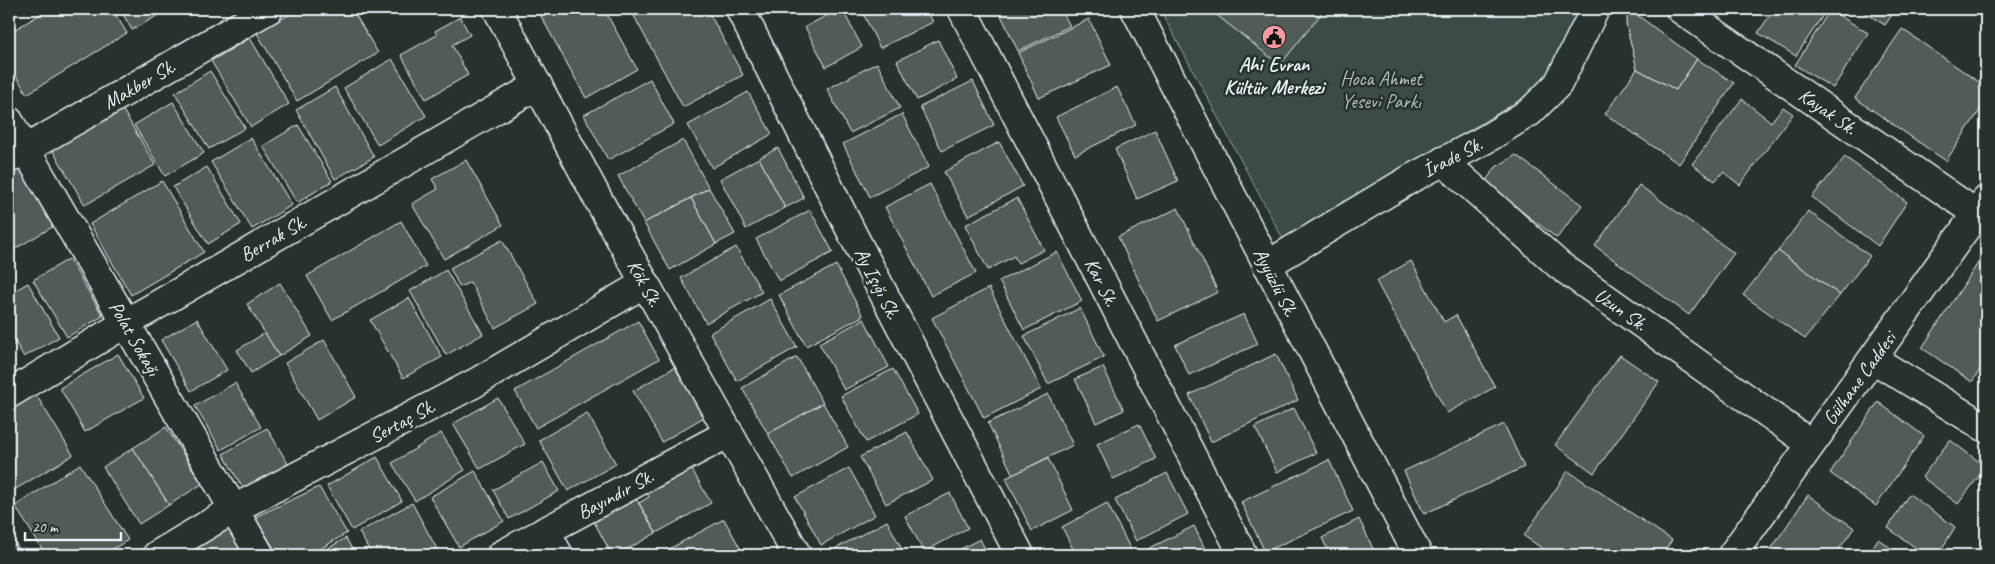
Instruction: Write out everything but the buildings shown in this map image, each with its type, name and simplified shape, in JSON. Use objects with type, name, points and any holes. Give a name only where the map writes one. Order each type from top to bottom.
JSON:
[{"type":"street","name":"Makber Sk.","points":[[17,154],[269,9]]},
{"type":"street","name":"Kök Sk.","points":[[497,9],[645,283],[797,555]]},
{"type":"street","name":"Ay Işığı Sk.","points":[[740,9],[862,253],[1020,555]]},
{"type":"street","name":"Kar Sk.","points":[[962,9],[1242,555]]},
{"type":"street","name":"Ayyüzlü Sk.","points":[[1135,9],[1418,555]]},
{"type":"street","name":"İrade Sk.","points":[[1267,265],[1412,178],[1486,139],[1530,112],[1558,84],[1595,9]]},
{"type":"street","name":"Kayak Sk.","points":[[1680,9],[1982,207]]},
{"type":"street","name":"Berrak Sk.","points":[[9,394],[126,323],[538,85]]},
{"type":"street","name":"Polat Sokağı","points":[[9,121],[17,154],[126,323],[260,555]]},
{"type":"street","name":"Uzun Sk.","points":[[1443,161],[1559,265],[1811,444]]},
{"type":"street","name":"Gülhane Caddesi","points":[[1732,555],[1982,207]]},
{"type":"street","name":"Sertaç Sk.","points":[[157,555],[234,509],[475,383],[645,283]]},
{"type":"street","points":[[1872,359],[1986,428]]},
{"type":"street","name":"Bayındır Sk.","points":[[500,555],[729,433]]},
{"type":"street","points":[[545,531],[559,555]]},
{"type":"green space","name":"Hoca Ahmet Yesevi Parkı","points":[[1160,9],[1581,9],[1550,82],[1284,241]]},
{"type":"place","name":"Ahi Evran Kültür Merkezi","points":[[1274,37]]}]
